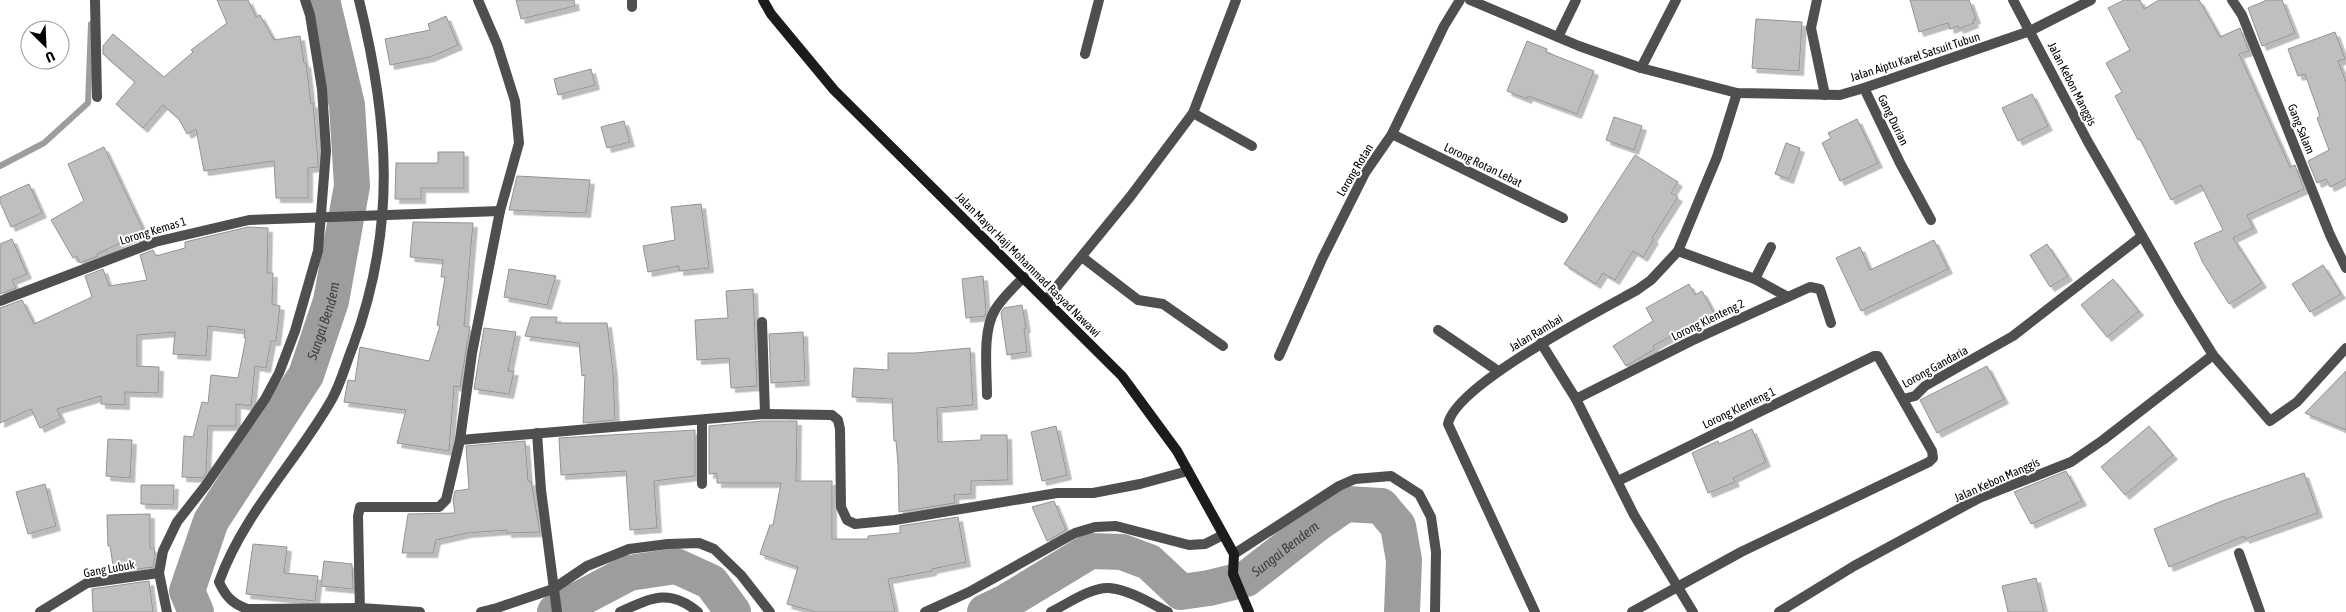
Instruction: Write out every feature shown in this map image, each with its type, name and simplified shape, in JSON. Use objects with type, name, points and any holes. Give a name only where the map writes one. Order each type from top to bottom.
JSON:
[{"type":"street","points":[[95,0],[97,97]]},
{"type":"street","points":[[167,612],[159,573],[163,551],[177,522],[206,485],[265,399],[279,373],[295,331],[318,251],[326,151],[322,89],[310,15],[305,0]]},
{"type":"street","points":[[359,0],[373,56],[384,134],[383,214],[367,308],[332,398],[250,521],[225,563],[219,582],[231,602],[247,609],[420,612]]},
{"type":"street","points":[[360,610],[358,510],[365,506],[438,507],[446,500],[460,440],[472,353],[500,211],[519,143],[515,101],[497,44],[478,0]]},
{"type":"street","name":"Jalan Mayor Haji Mohammad Rasyad Nawawi","points":[[762,0],[771,14],[834,90],[1122,376],[1177,451],[1234,554]]},
{"type":"street","points":[[1085,54],[1099,0]]},
{"type":"street","points":[[1046,300],[1082,257],[1193,113],[1236,0]]},
{"type":"street","name":"Lorong Rotan","points":[[1279,356],[1322,259],[1365,173],[1392,134],[1444,26],[1460,0]]},
{"type":"street","name":"Jalan Aiptu Karel Satsuit Tubun","points":[[1470,0],[1558,37],[1642,68],[1737,93],[1825,95],[1840,95],[1864,88],[2030,31],[2090,0]]},
{"type":"street","points":[[1558,37],[1576,0]]},
{"type":"street","points":[[1642,68],[1676,0]]},
{"type":"street","points":[[1817,0],[1811,28],[1825,95]]},
{"type":"street","name":"Jalan Kebon Manggis","points":[[2013,0],[2088,142],[2213,354],[2270,421],[2302,397],[2346,348]]},
{"type":"street","name":"Gang Salam","points":[[2232,0],[2242,15],[2330,235],[2346,268]]},
{"type":"street","name":"Gang Durian","points":[[1864,88],[1900,163],[1931,220]]},
{"type":"street","name":"Jalan Rambai","points":[[1535,612],[1448,424],[1454,410],[1498,371],[1541,344],[1637,290],[1651,280],[1678,250],[1717,157],[1737,93]]},
{"type":"street","points":[[1193,113],[1252,146]]},
{"type":"street","name":"Lorong Rotan Lebat","points":[[1392,134],[1563,218]]},
{"type":"street","name":"Lorong Kemas 1","points":[[0,301],[179,234],[249,220],[500,211]]},
{"type":"street","name":"Lorong Gandaria","points":[[1632,612],[1676,586],[1741,552],[1929,462],[1933,458],[1932,451],[1903,399],[1914,396],[1925,386],[2013,336],[2142,236]]},
{"type":"street","points":[[1755,279],[1772,247]]},
{"type":"street","points":[[1678,250],[1755,279],[1786,296]]},
{"type":"street","points":[[1082,257],[1138,300],[1163,304],[1223,346]]},
{"type":"street","points":[[986,395],[988,328],[991,317],[995,308],[1024,277]]},
{"type":"street","name":"Lorong Klenteng 2","points":[[1576,399],[1786,296],[1810,287],[1820,289],[1831,323]]},
{"type":"street","points":[[762,322],[766,414]]},
{"type":"street","points":[[1438,330],[1498,371]]},
{"type":"street","points":[[1541,344],[1576,399],[1634,515],[1692,612]]},
{"type":"street","name":"Jalan Kebon Manggis","points":[[1779,612],[1854,566],[1979,498],[2071,462],[2103,440],[2213,354]]},
{"type":"street","name":"Lorong Klenteng 1","points":[[1618,481],[1871,358],[1878,356],[1903,399]]},
{"type":"street","points":[[460,440],[766,414],[832,415],[838,420],[840,429],[841,508],[847,520],[855,524],[921,516],[1057,493],[1093,493],[1140,484],[1188,471]]},
{"type":"street","points":[[702,420],[702,484]]},
{"type":"street","points":[[537,433],[556,607]]},
{"type":"street","points":[[1248,612],[1233,574],[1234,554],[1339,486],[1355,479],[1392,476],[1419,494],[1431,517],[1436,552],[1435,612]]},
{"type":"street","points":[[925,612],[969,592],[1075,533],[1096,527],[1116,526],[1189,546],[1205,544],[1223,535]]},
{"type":"street","points":[[481,612],[553,589],[587,566],[630,548],[699,543],[714,549],[741,575],[770,612]]},
{"type":"street","points":[[2240,553],[2260,612]]},
{"type":"street","name":"Gang Lubuk","points":[[40,612],[87,583],[159,573]]},
{"type":"street","points":[[1051,612],[1090,593],[1108,588],[1134,595],[1168,612]]},
{"type":"street","points":[[620,612],[648,599],[670,597],[685,601],[698,612]]},
{"type":"building","points":[[217,0],[248,0],[256,17],[260,15],[274,40],[300,36],[304,63],[306,63],[311,104],[313,103],[318,160],[318,167],[308,168],[308,198],[276,198],[274,161],[204,171],[196,129],[187,134],[179,119],[163,105],[143,128],[116,104],[135,82],[103,54],[103,46],[113,34],[164,77],[193,52],[191,50],[227,23]]},
{"type":"building","points":[[516,0],[574,0],[575,6],[521,19]]},
{"type":"building","points":[[1910,0],[1969,0],[1976,19],[1973,20],[1974,23],[1959,29],[1958,26],[1950,29],[1948,23],[1919,32]]},
{"type":"building","points":[[2124,0],[2140,0],[2144,9],[2159,0],[2199,0],[2220,37],[2240,28],[2249,51],[2239,54],[2290,167],[2295,165],[2304,189],[2247,215],[2253,228],[2233,238],[2262,283],[2229,304],[2203,263],[2194,243],[2223,230],[2201,185],[2171,200],[2140,139],[2138,140],[2115,96],[2122,92],[2106,63],[2130,50],[2108,8]]},
{"type":"building","points":[[2267,0],[2282,0],[2295,33],[2262,46],[2248,8]]},
{"type":"building","points":[[446,16],[458,45],[430,57],[390,65],[385,39],[430,30],[428,24]]},
{"type":"building","points":[[1756,19],[1802,22],[1799,71],[1752,68]]},
{"type":"building","points":[[2335,32],[2345,59],[2338,61],[2346,82],[2346,179],[2330,187],[2326,179],[2317,183],[2308,161],[2329,150],[2317,118],[2320,116],[2305,74],[2298,76],[2288,49]]},
{"type":"building","points":[[1527,41],[1547,49],[1546,52],[1594,71],[1577,114],[1528,96],[1527,99],[1507,91]]},
{"type":"building","points":[[591,69],[595,85],[558,95],[554,79]]},
{"type":"building","points":[[2032,94],[2048,126],[2018,141],[2002,108]]},
{"type":"building","points":[[1614,117],[1642,126],[1634,150],[1606,140]]},
{"type":"building","points":[[1857,119],[1878,163],[1840,181],[1822,143],[1831,138],[1828,133]]},
{"type":"building","points":[[624,121],[630,142],[607,148],[601,127]]},
{"type":"building","points":[[1786,143],[1800,148],[1789,179],[1775,174]]},
{"type":"building","points":[[104,147],[147,238],[136,242],[135,236],[97,254],[98,256],[80,263],[77,256],[73,258],[51,220],[84,201],[68,164]]},
{"type":"building","points":[[438,152],[464,152],[464,188],[421,188],[421,199],[395,199],[396,163],[438,163]]},
{"type":"building","points":[[1635,155],[1678,182],[1671,193],[1678,197],[1652,238],[1654,239],[1643,257],[1633,251],[1615,280],[1603,273],[1596,284],[1564,264]]},
{"type":"building","points":[[517,176],[590,180],[586,213],[509,210]]},
{"type":"building","points":[[29,184],[42,213],[11,227],[0,202],[0,197]]},
{"type":"building","points":[[701,204],[709,268],[679,271],[679,266],[648,272],[643,246],[675,240],[671,207]]},
{"type":"building","points":[[413,222],[473,223],[464,326],[470,327],[460,387],[454,386],[449,451],[397,443],[406,410],[344,402],[348,380],[355,381],[360,347],[429,361],[440,326],[437,325],[445,277],[441,277],[443,260],[410,257]]},
{"type":"building","points":[[248,227],[268,228],[267,273],[273,273],[272,304],[280,306],[276,341],[271,341],[266,368],[255,366],[251,406],[236,404],[236,426],[208,426],[206,473],[203,478],[182,477],[184,436],[193,437],[202,402],[208,403],[211,375],[238,378],[246,338],[244,338],[245,330],[208,326],[206,356],[173,354],[175,332],[137,335],[137,366],[159,367],[158,393],[125,392],[125,405],[101,404],[101,396],[57,409],[61,418],[40,428],[31,409],[0,423],[0,308],[22,300],[34,324],[92,297],[85,276],[103,269],[109,286],[147,280],[140,255],[153,250],[156,256],[185,248],[185,242]]},
{"type":"building","points":[[12,239],[27,274],[12,280],[16,288],[0,294],[0,244]]},
{"type":"building","points":[[1934,240],[1948,269],[1861,311],[1836,258],[1860,247],[1870,270]]},
{"type":"building","points":[[2047,244],[2068,276],[2050,287],[2030,255]]},
{"type":"building","points":[[2323,265],[2341,294],[2310,312],[2292,284]]},
{"type":"building","points":[[509,269],[556,276],[547,305],[504,297]]},
{"type":"building","points":[[983,276],[985,316],[966,318],[962,279]]},
{"type":"building","points":[[2113,279],[2139,311],[2107,337],[2081,305]]},
{"type":"building","points":[[1689,284],[1695,295],[1702,291],[1714,313],[1653,346],[1655,349],[1626,366],[1613,346],[1653,321],[1646,308]]},
{"type":"building","points":[[753,289],[757,386],[731,388],[729,358],[697,360],[695,320],[728,318],[726,291]]},
{"type":"building","points":[[1022,305],[1026,328],[1024,329],[1027,352],[1007,355],[1001,313],[1004,308]]},
{"type":"building","points":[[531,317],[557,317],[556,323],[607,323],[613,372],[615,420],[583,423],[585,375],[582,376],[579,343],[525,336]]},
{"type":"building","points":[[484,328],[516,332],[508,371],[514,371],[509,394],[474,389]]},
{"type":"building","points":[[803,332],[805,381],[771,383],[769,334]]},
{"type":"building","points":[[970,348],[973,405],[937,408],[938,442],[981,440],[981,435],[1007,435],[1008,480],[971,481],[971,494],[954,495],[955,503],[899,512],[898,464],[896,441],[894,441],[892,399],[852,397],[854,368],[888,370],[888,353],[915,353]]},
{"type":"building","points":[[1987,366],[2004,399],[1937,433],[1920,400]]},
{"type":"building","points":[[2346,371],[2346,430],[2305,413]]},
{"type":"building","points":[[762,421],[797,421],[796,481],[832,481],[832,539],[868,539],[868,536],[900,533],[900,526],[958,517],[966,562],[932,569],[932,571],[888,579],[895,612],[816,612],[787,604],[798,567],[760,554],[770,525],[773,525],[781,483],[717,483],[717,473],[709,474],[709,426]]},
{"type":"building","points":[[1056,426],[1067,475],[1042,481],[1031,432]]},
{"type":"building","points":[[2149,426],[2173,455],[2125,495],[2101,467]]},
{"type":"building","points":[[1752,429],[1766,462],[1733,478],[1735,482],[1708,493],[1692,453],[1718,441],[1719,444]]},
{"type":"building","points":[[695,430],[695,476],[654,481],[657,528],[630,530],[626,471],[561,475],[559,438]]},
{"type":"building","points":[[108,439],[132,440],[130,478],[106,476]]},
{"type":"building","points":[[525,441],[528,481],[531,481],[540,532],[507,533],[507,530],[467,533],[436,540],[433,553],[402,553],[408,514],[455,513],[453,500],[455,491],[469,489],[466,446]]},
{"type":"building","points":[[2066,471],[2082,501],[2031,524],[2014,492]]},
{"type":"building","points":[[2304,473],[2318,513],[2245,539],[2244,536],[2169,567],[2154,529],[2222,501]]},
{"type":"building","points":[[45,484],[56,526],[28,534],[16,492]]},
{"type":"building","points":[[141,485],[174,485],[173,505],[141,504]]},
{"type":"building","points":[[1054,501],[1066,530],[1047,541],[1032,507]]},
{"type":"building","points":[[150,514],[150,548],[154,548],[155,556],[153,567],[114,572],[110,546],[108,546],[107,515]]},
{"type":"building","points":[[253,544],[287,547],[284,573],[318,576],[315,601],[246,594]]},
{"type":"building","points":[[324,561],[352,564],[353,589],[321,586]]},
{"type":"building","points":[[2036,578],[2044,612],[2008,612],[2002,586]]},
{"type":"building","points":[[149,581],[153,612],[93,612],[92,589]]},
{"type":"waterway","name":"Sungai Bendem","points":[[196,612],[187,591],[211,521],[306,375],[331,301],[352,186],[347,105],[322,0]]},
{"type":"waterway","points":[[0,166],[44,143],[88,103],[91,24]]},
{"type":"waterway","name":"Sungai Bendem","points":[[985,612],[1006,602],[1090,551],[1122,552],[1149,562],[1181,592],[1209,588],[1246,579],[1346,504],[1381,506],[1398,526],[1404,560],[1402,612]]},
{"type":"waterway","name":"Sungai Bendem","points":[[555,612],[629,573],[676,566],[711,582],[733,612]]}]
